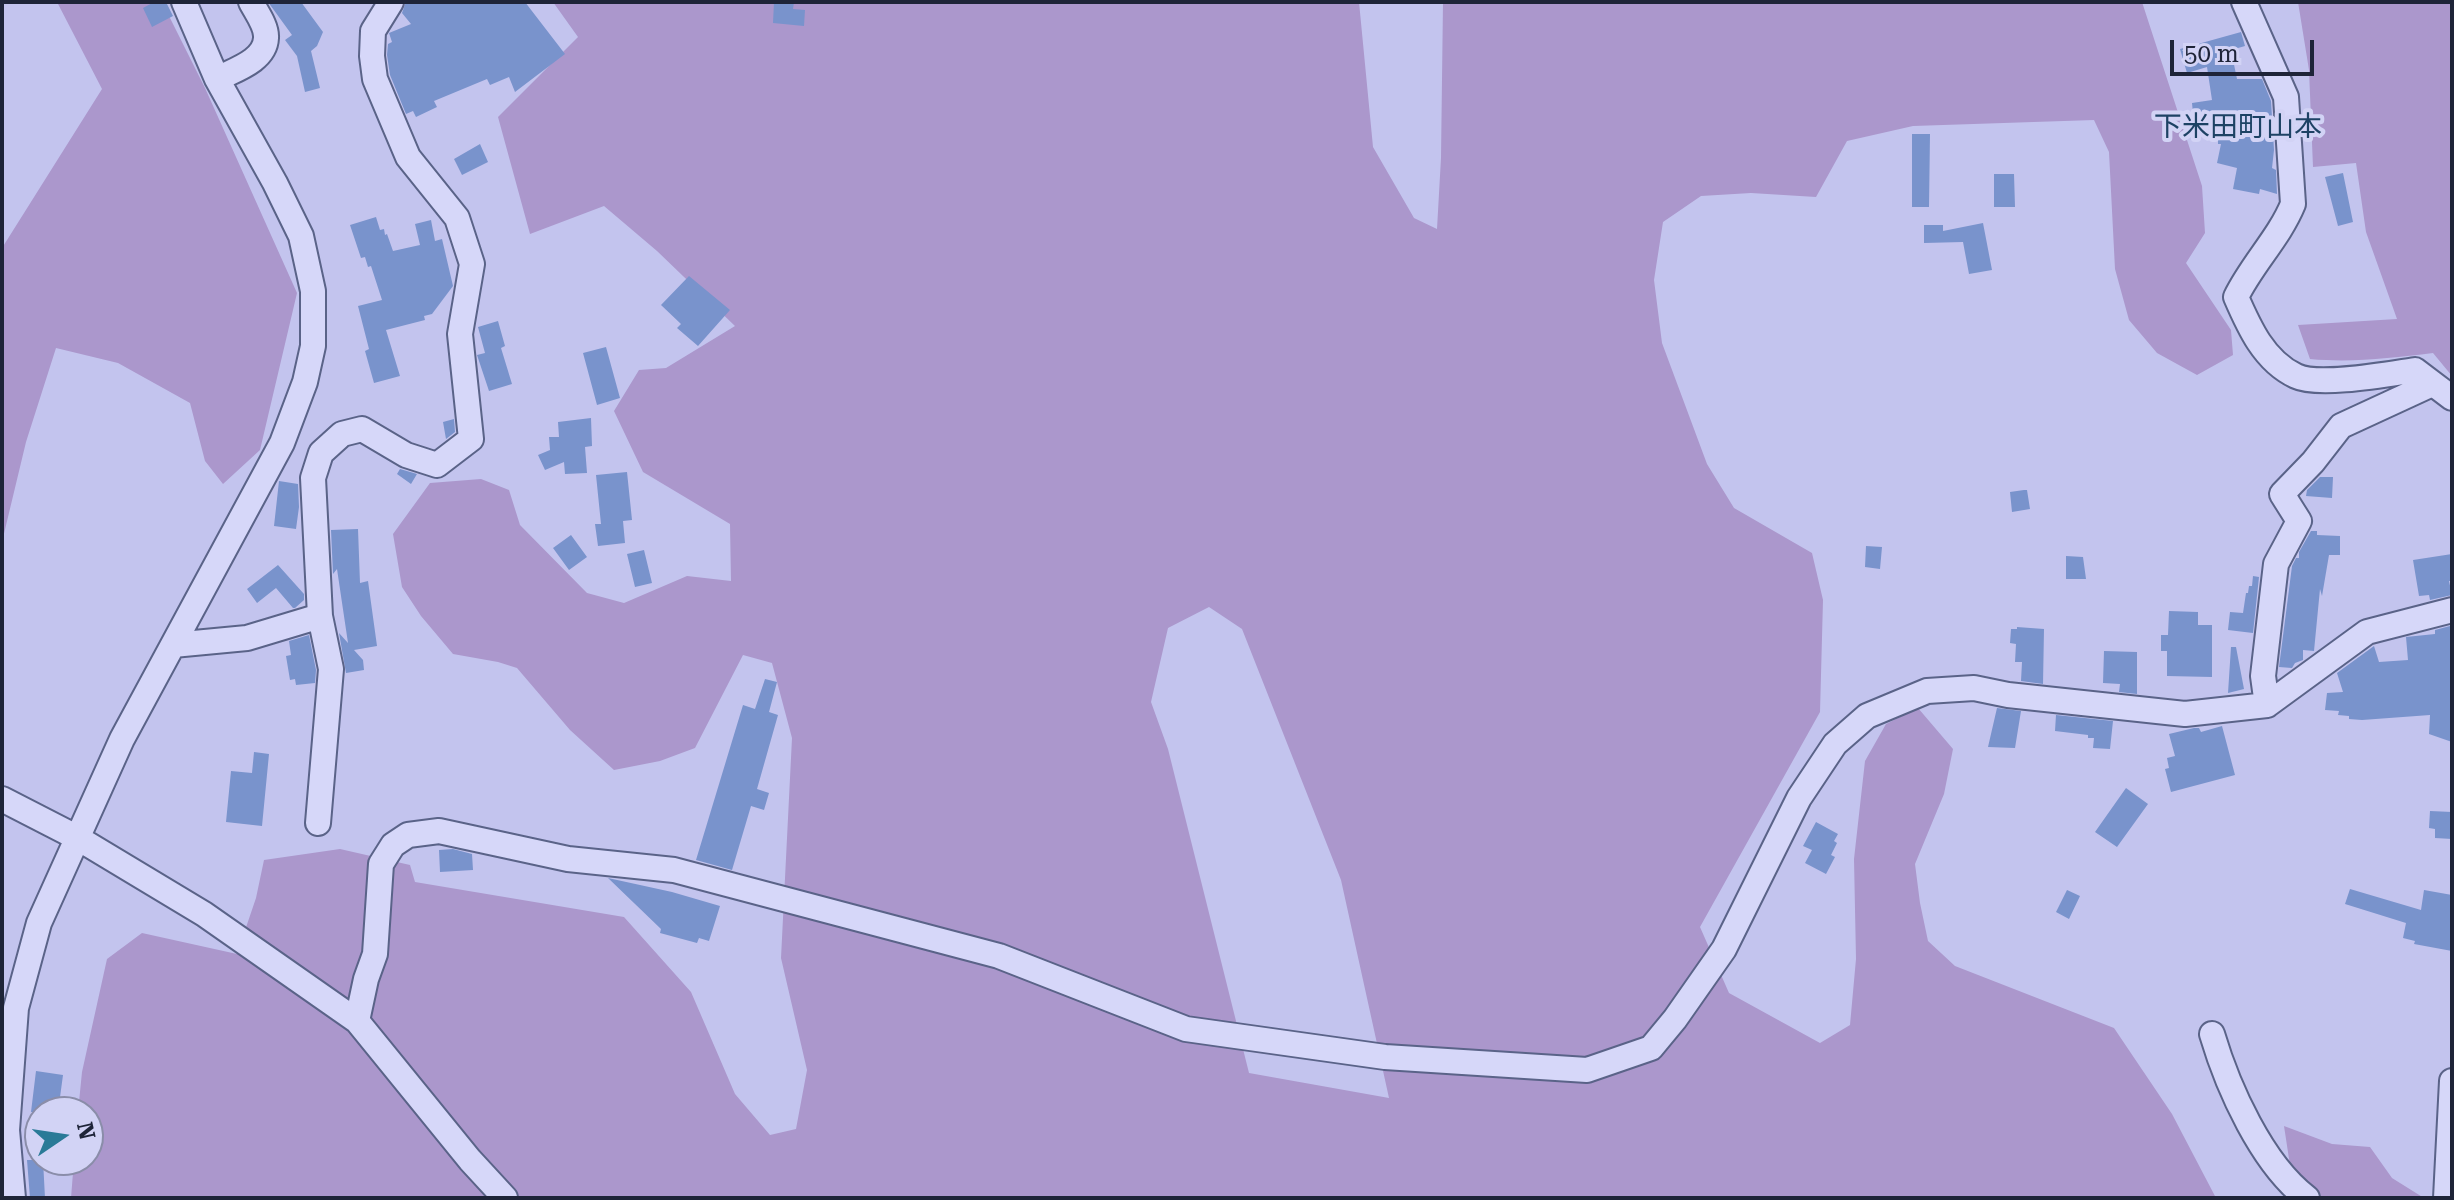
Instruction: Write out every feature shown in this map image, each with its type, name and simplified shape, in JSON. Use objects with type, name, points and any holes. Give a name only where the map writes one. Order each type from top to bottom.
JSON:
[{"type":"street","points":[[13,1198],[7,1130],[16,1008],[39,923],[122,739],[282,443],[305,382],[313,346],[313,291],[301,236],[217,79],[184,2]]},
{"type":"street","points":[[217,79],[248,64],[265,43],[264,27],[251,2]]},
{"type":"street","points":[[318,823],[331,669],[320,616],[313,478],[321,453],[342,434],[362,429],[406,455],[437,465],[471,439],[460,334],[472,264],[457,218],[408,157],[375,79],[373,31],[391,2]]},
{"type":"street","points":[[2244,2],[2286,97],[2293,204],[2236,297],[2245,319],[2258,343],[2277,363],[2297,377],[2331,380],[2415,370],[2452,398]]},
{"type":"street","points":[[2267,705],[2263,676],[2276,564],[2299,521],[2282,494],[2313,462],[2341,426],[2432,384]]},
{"type":"street","points":[[357,1021],[375,954],[381,864],[393,845],[408,835],[439,831],[568,859],[674,870],[999,956],[1186,1029],[1385,1057],[1587,1070],[1651,1048],[1675,1019],[1724,949],[1799,798],[1835,744],[1867,716],[1927,691],[1974,688],[2008,695],[2185,714],[2267,705],[2367,632],[2452,610]]},
{"type":"street","points":[[173,645],[247,638],[320,616]]},
{"type":"street","points":[[2,799],[76,837],[204,914],[357,1021],[470,1160],[505,1198]]},
{"type":"street","points":[[2212,1034],[2222,1069],[2253,1133],[2284,1177],[2307,1198]]},
{"type":"street","points":[[2446,1198],[2452,1081]]},
{"type":"shaded area","points":[[57,2],[162,2],[205,88],[297,293],[260,450],[223,484],[205,461],[190,403],[118,363],[56,348],[26,442],[2,542],[2,248],[102,89]]},
{"type":"shaded area","points":[[553,2],[1359,2],[1373,147],[1414,218],[1437,229],[1443,2],[2142,2],[2202,186],[2205,233],[2186,263],[2231,330],[2233,355],[2197,375],[2157,353],[2129,320],[2115,269],[2109,152],[2094,120],[1913,126],[1847,141],[1816,197],[1751,193],[1701,196],[1663,222],[1654,280],[1662,343],[1707,464],[1734,508],[1812,553],[1823,600],[1820,712],[1700,927],[1729,993],[1820,1043],[1850,1025],[1856,959],[1854,859],[1865,761],[1886,724],[1918,708],[1953,749],[1944,794],[1915,864],[1928,941],[1955,966],[2114,1028],[2172,1114],[2216,1198],[71,1198],[73,1176],[104,1176],[104,1096],[80,1096],[107,959],[142,933],[237,954],[256,898],[264,860],[340,849],[410,865],[415,882],[624,917],[691,992],[735,1094],[770,1135],[796,1129],[807,1070],[781,958],[792,738],[772,663],[743,655],[695,748],[660,761],[614,770],[570,730],[517,668],[453,654],[421,616],[402,587],[393,534],[430,483],[481,479],[509,490],[520,525],[587,593],[624,603],[687,576],[731,581],[730,524],[643,472],[614,411],[639,370],[666,368],[735,326],[657,251],[604,206],[530,234],[498,117],[578,37]],"holes":[[[1209,607],[1242,629],[1341,880],[1389,1098],[1249,1073],[1168,749],[1151,702],[1168,628]]]},
{"type":"shaded area","points":[[2298,2],[2452,2],[2452,376],[2433,353],[2356,360],[2310,359],[2298,325],[2397,319],[2366,232],[2356,163],[2313,167],[2309,70]]},
{"type":"shaded area","points":[[2284,1126],[2332,1144],[2370,1147],[2392,1178],[2424,1198],[2295,1198]]},
{"type":"building","points":[[154,2],[166,2],[173,16],[152,27],[143,8]]},
{"type":"building","points":[[268,2],[301,2],[323,32],[317,46],[311,51],[320,88],[305,92],[297,56],[285,40],[292,35]]},
{"type":"building","points":[[406,2],[525,2],[565,54],[515,92],[509,77],[490,85],[487,79],[434,101],[437,107],[416,117],[413,111],[406,114],[390,75],[387,55],[388,44],[392,42],[389,33],[411,24],[402,13]]},
{"type":"building","points":[[774,2],[794,2],[793,9],[805,10],[804,26],[773,23]]},
{"type":"building","points":[[2241,32],[2245,46],[2231,50],[2237,79],[2262,79],[2271,101],[2272,168],[2276,170],[2277,194],[2260,189],[2259,194],[2233,189],[2237,168],[2217,163],[2221,144],[2218,144],[2218,120],[2194,123],[2192,103],[2212,100],[2207,67],[2187,73],[2180,49]]},
{"type":"building","points":[[1912,134],[1930,134],[1929,207],[1912,207]]},
{"type":"building","points":[[480,144],[488,162],[462,175],[454,159]]},
{"type":"building","points":[[2343,173],[2353,222],[2338,226],[2325,177]]},
{"type":"building","points":[[1994,174],[2014,174],[2015,207],[1994,207]]},
{"type":"building","points":[[376,217],[393,251],[420,245],[415,224],[431,220],[435,241],[442,239],[453,286],[432,314],[424,316],[425,320],[386,330],[400,376],[374,383],[358,306],[382,300],[371,266],[368,267],[365,257],[361,258],[350,225]]},
{"type":"building","points":[[1983,223],[1992,270],[1969,274],[1963,242],[1924,243],[1924,225],[1943,225],[1943,231]]},
{"type":"building","points":[[689,276],[730,310],[698,346],[677,328],[681,324],[661,305]]},
{"type":"building","points":[[498,321],[505,346],[501,348],[512,384],[489,391],[477,355],[485,353],[478,327]]},
{"type":"building","points":[[606,347],[620,398],[597,405],[583,353]]},
{"type":"building","points":[[591,418],[592,446],[585,447],[587,473],[565,474],[564,462],[545,470],[538,455],[550,450],[549,437],[559,437],[558,422]]},
{"type":"building","points":[[454,419],[455,432],[446,439],[443,422]]},
{"type":"building","points":[[400,469],[417,474],[411,484],[397,474]]},
{"type":"building","points":[[627,472],[632,520],[623,521],[625,543],[598,546],[595,524],[601,524],[596,475]]},
{"type":"building","points":[[2320,477],[2333,477],[2332,498],[2306,496],[2307,490]]},
{"type":"building","points":[[279,481],[298,484],[296,529],[274,526]]},
{"type":"building","points":[[2027,490],[2030,509],[2012,512],[2010,492]]},
{"type":"building","points":[[358,529],[360,583],[368,581],[377,646],[354,650],[363,660],[364,670],[346,673],[339,633],[348,643],[337,569],[333,574],[331,530]]},
{"type":"building","points":[[2311,531],[2317,531],[2317,535],[2340,536],[2340,555],[2329,555],[2322,596],[2320,589],[2314,651],[2303,650],[2303,660],[2292,668],[2279,667],[2292,566]]},
{"type":"building","points":[[571,535],[587,557],[569,570],[553,548]]},
{"type":"building","points":[[1866,546],[1882,547],[1880,569],[1865,567]]},
{"type":"building","points":[[644,550],[652,583],[635,587],[627,554]]},
{"type":"building","points":[[2452,554],[2452,581],[2449,581],[2452,595],[2430,600],[2429,595],[2419,596],[2413,560]]},
{"type":"building","points":[[2066,556],[2083,557],[2086,579],[2066,579]]},
{"type":"building","points":[[278,565],[304,594],[304,600],[295,608],[276,588],[257,603],[247,589]]},
{"type":"building","points":[[2253,576],[2259,577],[2253,633],[2228,630],[2230,612],[2243,613]]},
{"type":"building","points":[[2169,611],[2198,612],[2198,625],[2212,625],[2212,677],[2167,676],[2167,651],[2161,651],[2161,635],[2168,635]]},
{"type":"building","points":[[2450,626],[2452,742],[2429,734],[2430,715],[2362,720],[2338,715],[2339,711],[2325,710],[2327,693],[2343,692],[2337,673],[2374,646],[2379,662],[2408,660],[2406,637],[2435,634],[2435,630]]},
{"type":"building","points":[[2011,629],[2044,629],[2043,684],[2021,681],[2022,662],[2015,662],[2016,644],[2010,643]]},
{"type":"building","points":[[309,635],[316,670],[315,683],[296,685],[295,679],[290,680],[286,656],[291,655],[289,641]]},
{"type":"building","points":[[2231,647],[2236,647],[2244,689],[2228,693]]},
{"type":"building","points":[[2104,651],[2137,652],[2137,694],[2119,692],[2120,684],[2103,683]]},
{"type":"building","points":[[765,679],[777,682],[769,712],[778,715],[757,789],[769,793],[764,810],[751,806],[732,870],[696,860],[743,705],[755,709]]},
{"type":"building","points":[[1997,708],[2021,711],[2015,748],[1988,747]]},
{"type":"building","points":[[2056,715],[2113,721],[2110,749],[2093,748],[2094,738],[2088,738],[2088,735],[2055,731]]},
{"type":"building","points":[[2222,726],[2235,775],[2171,792],[2165,769],[2169,768],[2167,758],[2175,756],[2169,734],[2194,728],[2199,728],[2201,732]]},
{"type":"building","points":[[254,752],[269,754],[262,826],[226,822],[231,771],[252,773]]},
{"type":"building","points":[[2126,788],[2148,804],[2117,847],[2095,832]]},
{"type":"building","points":[[2430,811],[2452,812],[2452,839],[2435,838],[2435,829],[2429,828]]},
{"type":"building","points":[[1816,822],[1838,834],[1831,855],[1835,857],[1826,874],[1805,863],[1812,850],[1803,846]]},
{"type":"building","points":[[453,849],[472,854],[473,870],[440,872],[439,850]]},
{"type":"building","points":[[608,878],[720,906],[709,941],[699,938],[697,943],[660,933],[661,929]]},
{"type":"building","points":[[2350,889],[2421,910],[2424,890],[2452,895],[2452,951],[2414,944],[2415,941],[2403,938],[2406,923],[2345,904]]},
{"type":"building","points":[[2067,890],[2080,896],[2069,919],[2056,912]]},
{"type":"building","points":[[36,1071],[63,1075],[60,1096],[33,1096]]},
{"type":"building","points":[[28,1176],[44,1176],[45,1198],[30,1198]]},
{"type":"district","name":"下米田町山本","points":[[2238,128]]}]
